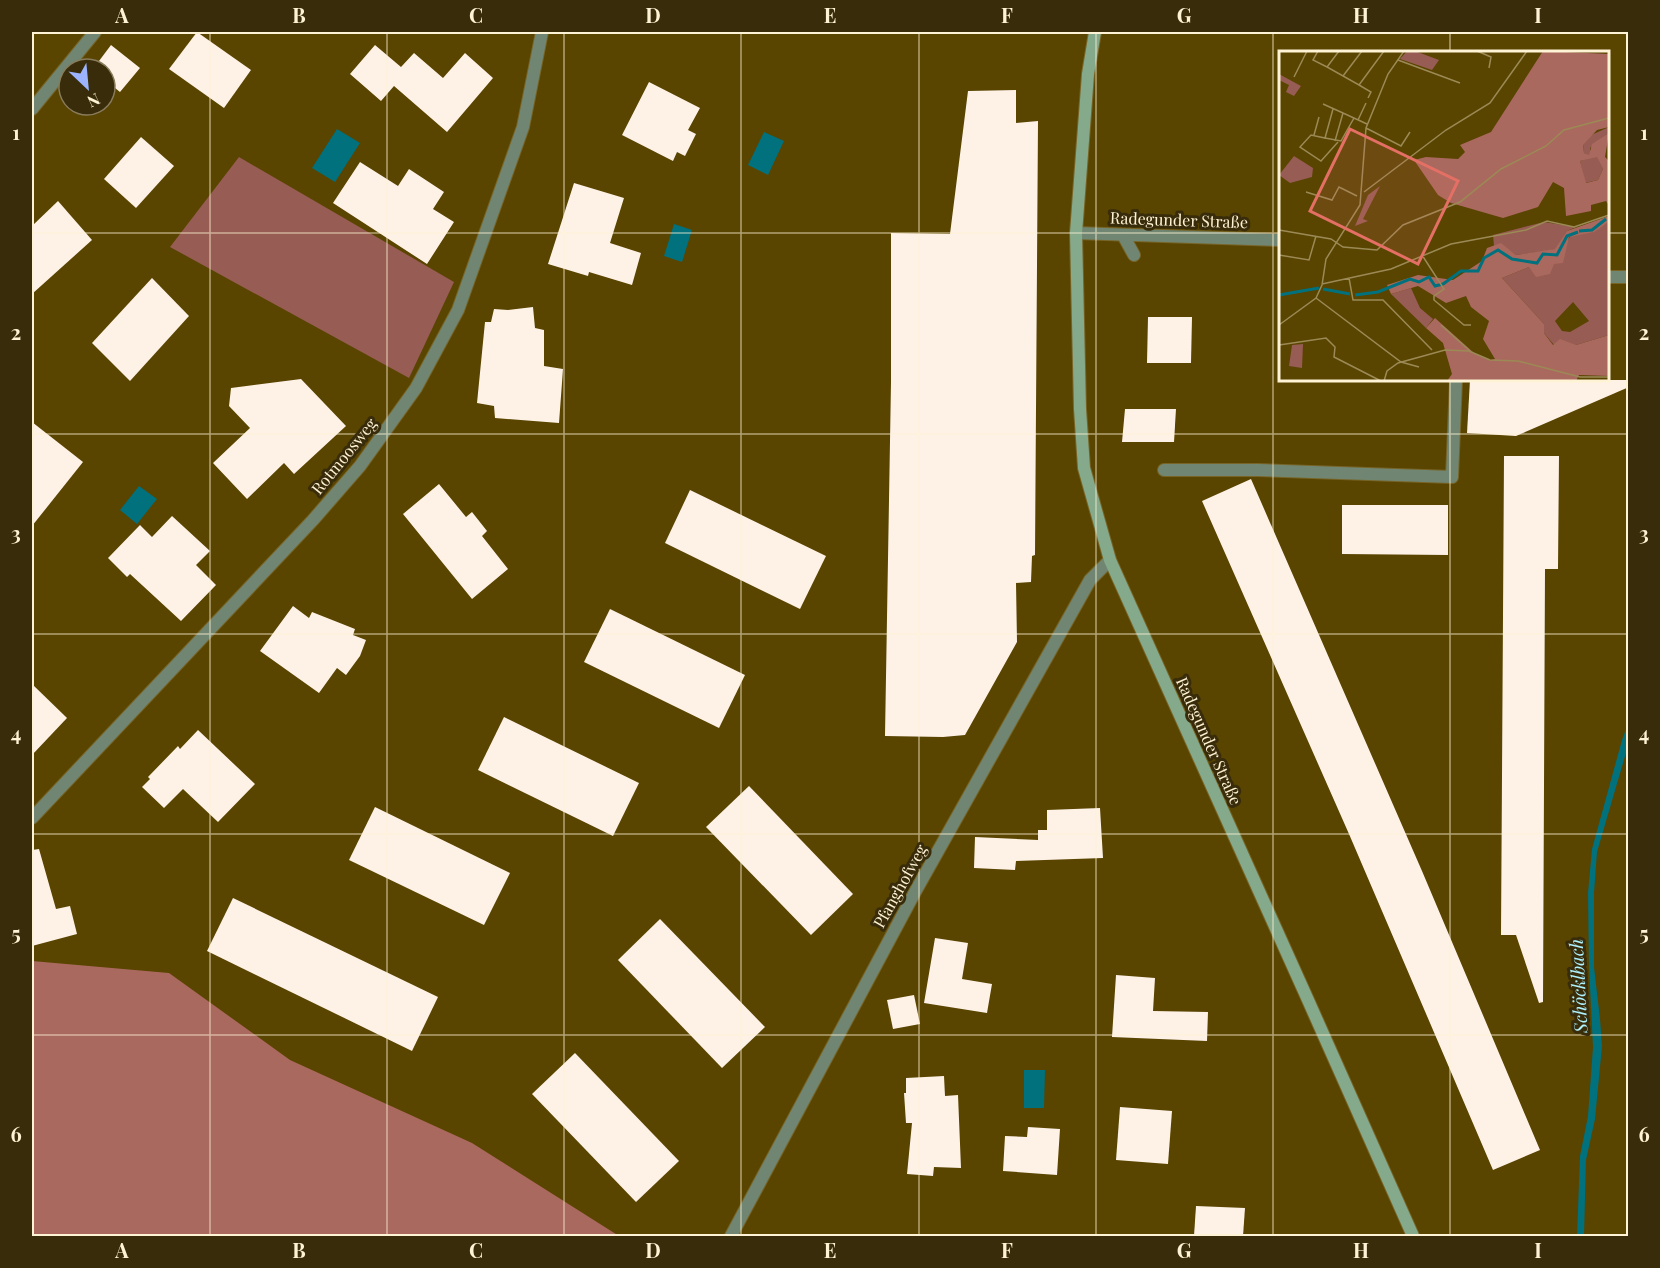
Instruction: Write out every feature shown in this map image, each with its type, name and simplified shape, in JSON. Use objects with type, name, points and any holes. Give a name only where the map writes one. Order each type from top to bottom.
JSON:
[{"type":"main road","name":"Radegunder Straße","points":[[1095,32],[1088,74],[1076,233],[1080,409],[1084,468],[1110,560],[1413,1236]]},
{"type":"street","points":[[32,109],[95,32]]},
{"type":"street","name":"Rotmoosweg","points":[[32,818],[312,520],[360,466],[416,388],[458,310],[523,127],[542,32]]},
{"type":"street","name":"Radegunder Straße","points":[[1076,233],[1279,240]]},
{"type":"street","points":[[1124,235],[1134,255]]},
{"type":"street","points":[[1609,277],[1629,277]]},
{"type":"street","points":[[1164,470],[1258,470],[1452,477],[1456,381]]},
{"type":"street","name":"Pfanghofweg","points":[[732,1236],[926,872],[1090,580],[1110,560]]},
{"type":"shaded area","points":[[239,157],[454,282],[409,378],[170,247]]},
{"type":"shaded area","points":[[32,961],[169,973],[290,1060],[472,1143],[619,1236],[32,1236]]},
{"type":"water","points":[[337,129],[360,143],[335,182],[312,168]]},
{"type":"water","points":[[764,132],[784,141],[768,175],[748,165]]},
{"type":"water","points":[[674,224],[692,230],[682,262],[664,256]]},
{"type":"water","points":[[139,486],[157,499],[137,524],[120,510]]},
{"type":"water","name":"Schöcklbach","points":[[1628,724],[1628,746],[1597,852],[1594,893],[1594,967],[1602,1046],[1595,1119],[1586,1160],[1584,1236],[1577,1236],[1580,1156],[1588,1116],[1593,1047],[1588,893],[1592,849]]},
{"type":"water","points":[[1024,1070],[1045,1070],[1044,1108],[1024,1108]]},
{"type":"building","points":[[197,32],[251,70],[224,108],[169,69]]},
{"type":"building","points":[[111,45],[140,68],[120,92],[117,90],[117,57],[102,57]]},
{"type":"building","points":[[375,45],[401,67],[414,53],[443,78],[465,53],[493,78],[447,132],[394,86],[381,101],[350,74]]},
{"type":"building","points":[[649,82],[700,108],[688,130],[696,134],[685,156],[677,152],[673,161],[622,135]]},
{"type":"building","points":[[1016,90],[1016,123],[1038,121],[1035,555],[1032,556],[1031,582],[1016,583],[1017,642],[965,735],[885,736],[891,233],[950,234],[968,91]]},
{"type":"building","points":[[141,137],[174,166],[136,208],[104,179]]},
{"type":"building","points":[[360,162],[398,186],[409,169],[444,192],[433,209],[454,222],[427,264],[333,203]]},
{"type":"building","points":[[574,183],[624,198],[610,243],[641,253],[632,285],[589,272],[588,276],[548,264]]},
{"type":"building","points":[[58,201],[92,240],[32,294],[32,226]]},
{"type":"building","points":[[152,278],[189,316],[130,381],[92,343]]},
{"type":"building","points":[[533,307],[535,328],[544,330],[544,366],[563,369],[559,423],[495,418],[494,406],[477,403],[485,322],[491,322],[494,309]]},
{"type":"building","points":[[1148,317],[1192,317],[1191,363],[1147,363]]},
{"type":"building","points":[[301,379],[346,426],[294,474],[284,463],[247,499],[213,463],[250,428],[229,406],[231,388]]},
{"type":"building","points":[[1629,380],[1629,387],[1516,436],[1467,433],[1470,381]]},
{"type":"building","points":[[1125,409],[1176,409],[1174,442],[1122,442]]},
{"type":"building","points":[[32,422],[83,462],[32,526]]},
{"type":"building","points":[[1504,456],[1559,456],[1558,569],[1545,569],[1543,1002],[1539,1003],[1516,935],[1501,935]]},
{"type":"building","points":[[1251,479],[1422,871],[1540,1150],[1493,1170],[1349,834],[1202,501]]},
{"type":"building","points":[[439,484],[466,517],[472,512],[487,531],[482,536],[508,569],[472,599],[403,514]]},
{"type":"building","points":[[690,490],[826,556],[800,609],[665,543]]},
{"type":"building","points":[[1342,505],[1448,505],[1448,555],[1342,554]]},
{"type":"building","points":[[172,516],[210,551],[196,565],[216,585],[181,621],[130,574],[127,577],[108,558],[140,525],[152,537]]},
{"type":"building","points":[[293,606],[309,618],[312,612],[355,629],[353,635],[366,640],[360,656],[346,675],[337,668],[319,693],[260,651]]},
{"type":"building","points":[[610,609],[745,675],[719,728],[584,662]]},
{"type":"building","points":[[32,684],[67,718],[32,755]]},
{"type":"building","points":[[504,717],[639,783],[613,836],[478,770]]},
{"type":"building","points":[[198,730],[255,784],[218,822],[183,789],[164,808],[142,787],[150,779],[148,777],[178,746],[180,749]]},
{"type":"building","points":[[749,786],[853,894],[811,935],[706,827]]},
{"type":"building","points":[[375,807],[510,873],[484,925],[349,860]]},
{"type":"building","points":[[1100,808],[1103,858],[1016,861],[1015,870],[974,868],[975,837],[1038,840],[1038,830],[1047,830],[1047,810]]},
{"type":"building","points":[[39,849],[56,909],[70,906],[77,934],[32,946],[32,850]]},
{"type":"building","points":[[233,898],[438,997],[412,1051],[207,951]]},
{"type":"building","points":[[660,919],[765,1027],[722,1068],[618,960]]},
{"type":"building","points":[[935,938],[968,943],[962,979],[992,984],[987,1013],[924,1003]]},
{"type":"building","points":[[1116,975],[1155,978],[1153,1011],[1208,1012],[1207,1041],[1112,1037]]},
{"type":"building","points":[[914,995],[920,1024],[893,1029],[887,1000]]},
{"type":"building","points":[[575,1053],[679,1161],[636,1202],[532,1094]]},
{"type":"building","points":[[944,1076],[945,1096],[958,1095],[961,1168],[934,1167],[933,1176],[907,1174],[912,1123],[906,1123],[904,1093],[906,1093],[906,1078]]},
{"type":"building","points":[[1120,1107],[1172,1111],[1168,1164],[1116,1160]]},
{"type":"building","points":[[1028,1127],[1060,1129],[1057,1175],[1003,1171],[1005,1136],[1027,1137]]},
{"type":"building","points":[[1196,1206],[1245,1208],[1243,1236],[1194,1236]]}]
